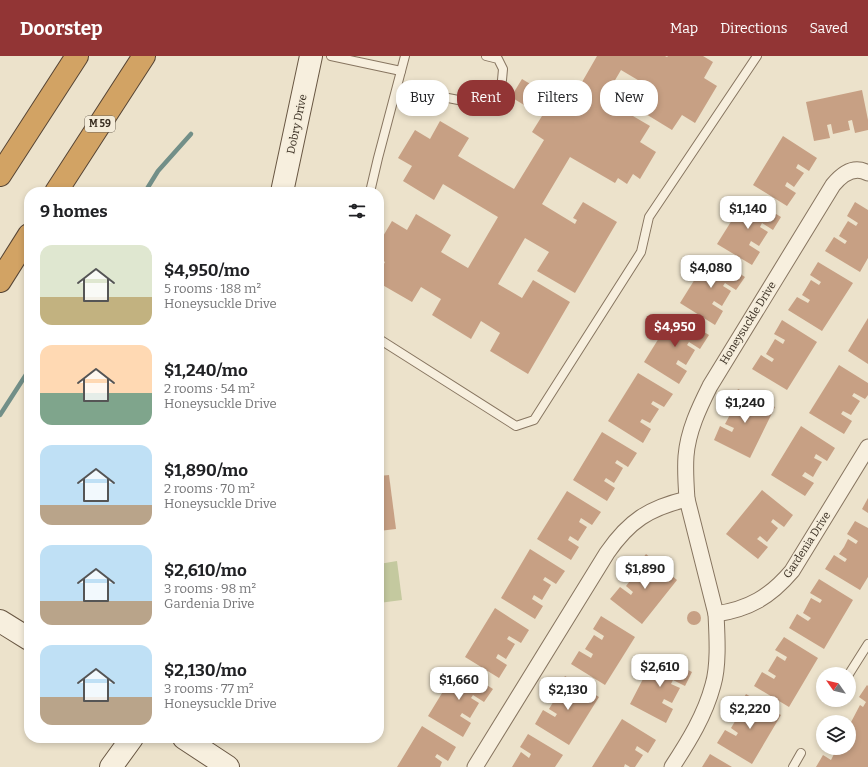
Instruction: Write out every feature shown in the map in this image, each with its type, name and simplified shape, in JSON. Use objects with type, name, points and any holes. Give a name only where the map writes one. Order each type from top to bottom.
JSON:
[{"type":"highway","points":[[0,175],[78,56]]},
{"type":"highway","name":"M 59","points":[[59,187],[144,56]]},
{"type":"highway","points":[[0,281],[24,243]]},
{"type":"street","name":"Dobry Drive","points":[[283,187],[311,56]]},
{"type":"street","name":"Honeysuckle Drive","points":[[716,614],[687,499],[686,454],[691,429],[699,407],[710,386],[834,185],[840,177],[848,172],[857,170],[868,173]]},
{"type":"street","name":"Gardenia Drive","points":[[716,614],[732,612],[760,600],[782,582],[792,571],[868,447]]},
{"type":"street","points":[[475,767],[607,553],[622,532],[646,514],[662,506],[687,499]]},
{"type":"street","points":[[672,767],[703,715],[714,683],[717,639],[716,614]]},
{"type":"street","points":[[0,621],[24,636]]},
{"type":"street","points":[[111,767],[128,743]]},
{"type":"street","points":[[192,743],[228,767]]},
{"type":"lane","points":[[331,56],[401,71]]},
{"type":"lane","points":[[399,80],[405,56]]},
{"type":"lane","points":[[449,98],[489,106],[498,94],[503,69],[498,59],[486,56]]},
{"type":"lane","points":[[384,342],[516,426],[534,420],[641,252],[649,217],[757,56]]},
{"type":"lane","points":[[371,187],[396,92]]},
{"type":"lane","points":[[854,667],[867,649]]},
{"type":"lane","points":[[793,767],[801,753]]},
{"type":"green space","points":[[397,561],[402,600],[384,602],[384,563]]},
{"type":"building","points":[[597,56],[703,56],[713,62],[704,78],[717,86],[695,123],[682,115],[672,130],[649,116],[658,116],[658,80],[638,80],[621,70],[615,80],[600,80],[600,116],[633,116],[650,126],[640,142],[656,152],[640,179],[633,174],[627,184],[618,178],[615,183],[570,157],[542,204],[575,224],[577,220],[573,218],[583,202],[617,222],[575,293],[537,271],[549,252],[525,238],[498,284],[522,298],[533,280],[570,302],[528,374],[490,351],[500,333],[481,321],[471,339],[432,315],[441,299],[421,287],[412,302],[384,286],[384,235],[392,221],[407,230],[416,214],[451,235],[441,252],[468,268],[498,217],[443,184],[434,200],[403,181],[412,166],[398,158],[415,130],[430,139],[440,121],[469,138],[458,156],[514,189],[544,140],[532,132],[542,116],[592,116],[592,80],[583,80]]},
{"type":"building","points":[[522,79],[524,80],[523,104],[515,99],[515,90]]},
{"type":"building","points":[[862,90],[868,120],[868,130],[855,133],[852,120],[848,121],[850,130],[833,134],[831,124],[827,125],[830,138],[814,141],[806,102]]},
{"type":"building","points":[[783,136],[817,158],[809,171],[798,164],[796,168],[804,173],[794,187],[787,182],[785,186],[796,193],[787,206],[753,185]]},
{"type":"building","points":[[747,196],[781,217],[773,230],[762,223],[760,227],[768,232],[759,246],[751,241],[749,245],[760,252],[752,265],[717,244]]},
{"type":"building","points":[[855,202],[868,210],[868,258],[860,272],[825,251],[834,237],[845,244],[847,241],[839,236],[848,221],[856,226],[858,223],[847,216]]},
{"type":"building","points":[[710,255],[745,277],[736,290],[725,283],[723,286],[731,291],[722,306],[714,301],[712,304],[723,311],[715,325],[680,303]]},
{"type":"building","points":[[818,262],[853,283],[822,331],[788,310],[797,297],[808,303],[810,300],[802,295],[811,280],[819,285],[821,282],[810,275]]},
{"type":"building","points":[[674,314],[709,335],[700,349],[689,342],[687,345],[695,350],[686,365],[678,360],[676,364],[687,371],[679,384],[644,362]]},
{"type":"building","points":[[868,318],[868,364],[848,351]]},
{"type":"building","points":[[782,320],[817,342],[787,390],[752,369],[761,355],[772,362],[774,359],[766,354],[775,339],[783,344],[785,340],[774,334]]},
{"type":"building","points":[[839,365],[868,383],[868,395],[865,399],[854,393],[852,396],[860,401],[851,415],[843,411],[841,414],[852,421],[844,434],[809,413]]},
{"type":"building","points":[[638,373],[673,394],[664,407],[653,401],[651,404],[659,409],[650,423],[642,419],[640,422],[651,429],[643,443],[608,421]]},
{"type":"building","points":[[738,389],[775,407],[750,458],[714,440],[720,426],[732,432],[734,428],[725,424],[733,409],[741,413],[743,409],[731,403]]},
{"type":"building","points":[[801,426],[835,448],[827,461],[816,454],[814,458],[822,462],[813,477],[805,472],[802,476],[814,483],[805,496],[771,475]]},
{"type":"building","points":[[602,432],[637,453],[628,467],[617,460],[615,463],[623,468],[614,483],[606,478],[604,481],[615,488],[607,501],[573,480]]},
{"type":"building","points":[[389,475],[396,529],[384,530],[384,476]]},
{"type":"building","points":[[762,490],[793,515],[784,527],[773,519],[771,522],[778,528],[767,542],[760,536],[757,539],[768,547],[758,559],[726,534]]},
{"type":"building","points":[[567,491],[601,512],[592,525],[581,518],[579,522],[587,527],[578,541],[570,536],[568,540],[579,547],[571,560],[537,539]]},
{"type":"building","points":[[868,498],[868,513],[862,509]]},
{"type":"building","points":[[855,521],[868,528],[868,577],[860,590],[825,569],[834,555],[845,562],[847,559],[839,554],[848,539],[856,544],[858,541],[847,534]]},
{"type":"building","points":[[530,549],[565,571],[556,584],[545,577],[543,580],[551,585],[542,600],[534,595],[532,599],[543,606],[535,619],[501,598]]},
{"type":"building","points":[[646,554],[677,580],[642,624],[610,599],[620,587],[631,595],[633,592],[626,586],[637,572],[644,578],[646,575],[636,567]]},
{"type":"building","points":[[819,579],[853,600],[824,649],[789,628],[797,614],[808,621],[811,618],[803,613],[811,598],[820,603],[822,600],[810,593]]},
{"type":"building","points":[[495,608],[529,630],[521,643],[509,636],[507,639],[515,644],[506,659],[498,654],[496,658],[507,665],[499,678],[465,657]]},
{"type":"building","points":[[694,611],[699,613],[701,618],[699,623],[694,625],[689,623],[687,618],[689,613]]},
{"type":"building","points":[[601,616],[635,637],[605,685],[571,664],[579,651],[591,658],[593,654],[585,649],[594,635],[602,640],[604,636],[593,629]]},
{"type":"building","points":[[784,637],[818,658],[789,707],[754,686],[762,672],[774,679],[776,676],[768,671],[777,656],[785,661],[787,657],[775,650]]},
{"type":"building","points":[[656,654],[692,672],[685,686],[673,680],[671,684],[680,688],[672,703],[664,699],[662,703],[673,709],[666,723],[630,704]]},
{"type":"building","points":[[458,667],[493,689],[484,702],[473,695],[471,698],[479,703],[470,718],[462,713],[460,716],[471,723],[463,737],[428,716]]},
{"type":"building","points":[[565,676],[599,697],[569,745],[535,724],[543,710],[555,717],[557,714],[549,709],[558,694],[566,699],[568,696],[557,689]]},
{"type":"building","points":[[867,685],[868,767],[816,767],[823,755],[831,760],[834,755],[856,755],[856,715],[855,715],[860,705],[863,707],[866,702],[859,697]]},
{"type":"building","points":[[746,694],[781,715],[752,764],[717,743],[725,730],[736,736],[738,733],[731,728],[740,713],[747,718],[750,715],[738,708]]},
{"type":"building","points":[[622,719],[656,740],[648,753],[637,746],[635,750],[643,755],[635,767],[630,767],[625,764],[624,767],[592,767]]},
{"type":"building","points":[[422,726],[456,747],[448,761],[437,754],[435,757],[442,762],[440,767],[397,767]]},
{"type":"building","points":[[528,734],[563,755],[555,767],[512,767],[521,752],[529,758],[531,754],[520,747]]},
{"type":"building","points":[[710,754],[732,767],[702,767]]},
{"type":"waterway","points":[[148,187],[158,171],[191,134]]},
{"type":"waterway","points":[[0,415],[24,378]]}]
